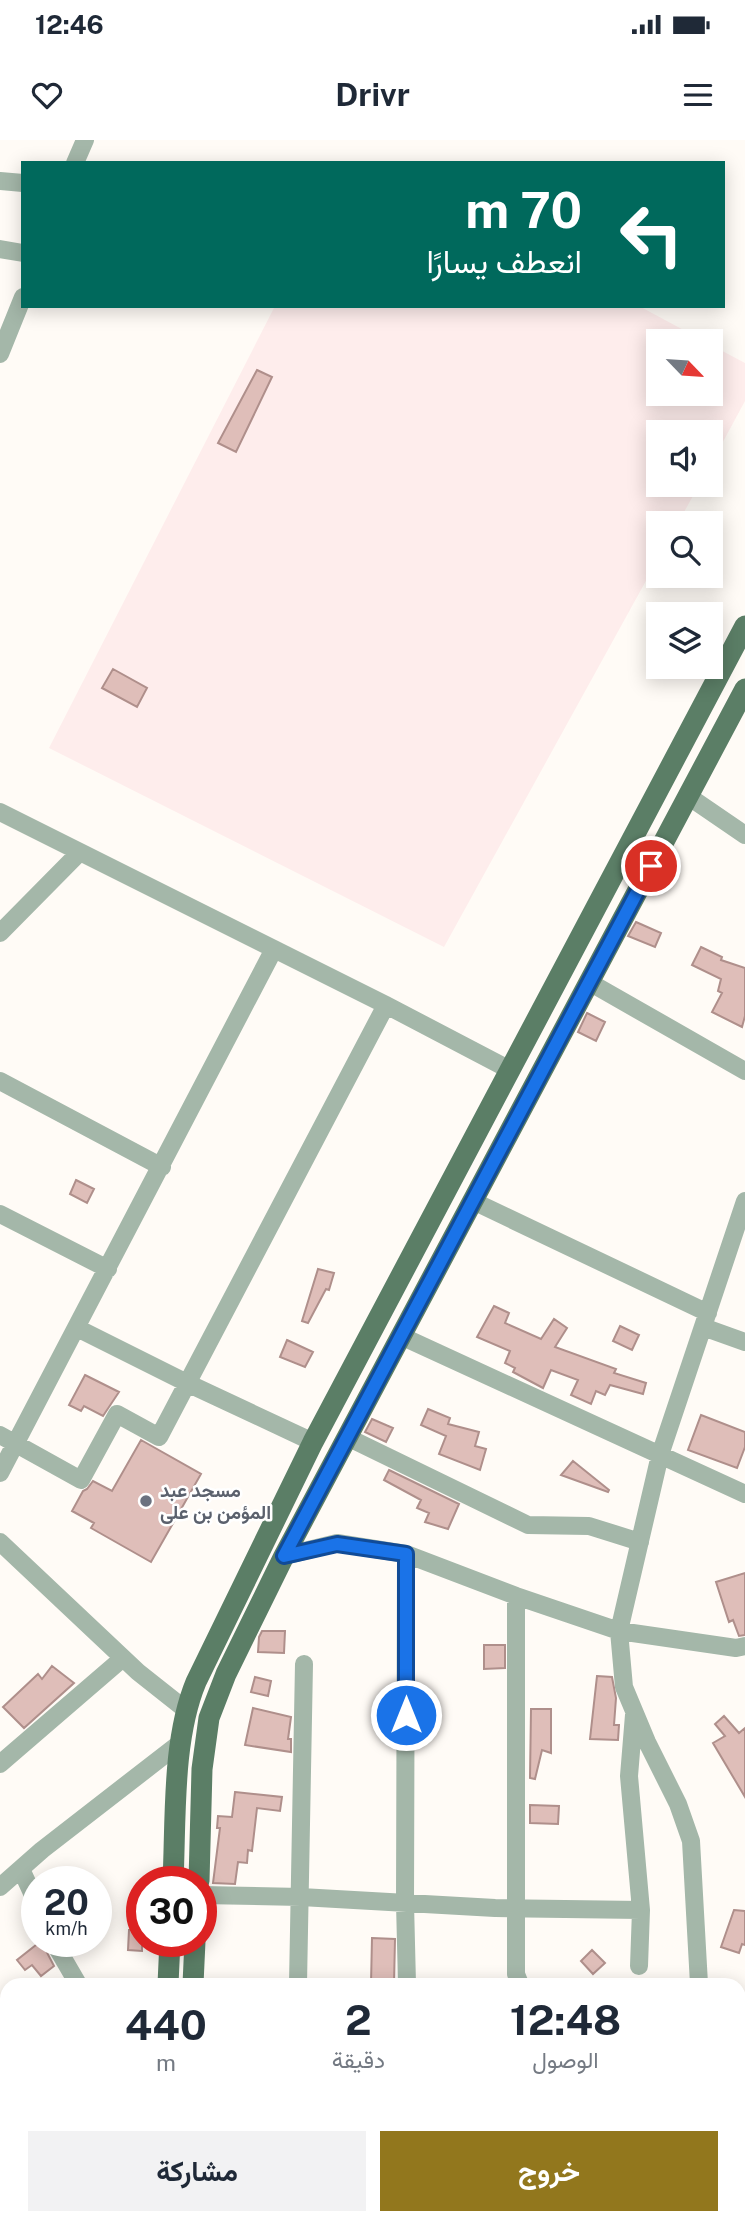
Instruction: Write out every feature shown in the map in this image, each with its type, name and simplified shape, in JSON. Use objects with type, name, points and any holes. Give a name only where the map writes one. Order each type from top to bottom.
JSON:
[{"type":"main road","points":[[174,1866],[180,1743],[186,1710],[197,1682],[313,1442],[745,626]]},
{"type":"main road","points":[[199,1866],[202,1769],[209,1717],[226,1674],[284,1556],[745,689]]},
{"type":"main road","points":[[168,1978],[169,1957]]},
{"type":"main road","points":[[193,1978],[194,1957]]},
{"type":"street","points":[[76,161],[85,140]]},
{"type":"street","points":[[0,181],[21,183]]},
{"type":"street","points":[[0,249],[21,253]]},
{"type":"street","points":[[0,354],[21,302]]},
{"type":"street","points":[[688,796],[745,835]]},
{"type":"street","points":[[0,812],[510,1070]]},
{"type":"street","points":[[0,933],[79,853]]},
{"type":"street","points":[[0,1473],[8,1439],[77,1328],[274,950]]},
{"type":"street","points":[[589,982],[745,1072]]},
{"type":"street","points":[[8,1439],[81,1480],[117,1414],[159,1437],[386,1005]]},
{"type":"street","points":[[0,1081],[162,1167]]},
{"type":"street","points":[[473,1201],[745,1342]]},
{"type":"street","points":[[699,1978],[691,1841],[678,1804],[647,1742],[624,1687],[619,1631],[660,1455],[745,1201]]},
{"type":"street","points":[[0,1214],[108,1269]]},
{"type":"street","points":[[77,1328],[313,1442]]},
{"type":"street","points":[[401,1336],[745,1494]]},
{"type":"street","points":[[347,1437],[527,1525],[589,1526],[640,1542]]},
{"type":"street","points":[[0,1542],[122,1658],[186,1710]]},
{"type":"street","points":[[284,1556],[337,1544],[406,1554],[516,1596],[619,1631],[736,1648],[745,1646]]},
{"type":"street","points":[[406,1554],[407,1978]]},
{"type":"street","points":[[516,1596],[518,1978]]},
{"type":"street","points":[[0,1764],[122,1658]]},
{"type":"street","points":[[299,1978],[304,1664]]},
{"type":"street","points":[[634,1712],[629,1776],[641,1909],[639,1966]]},
{"type":"street","points":[[25,1866],[180,1743]]},
{"type":"street","points":[[0,1887],[21,1869]]},
{"type":"street","points":[[217,1895],[517,1908],[641,1909]]},
{"type":"street","points":[[62,1957],[75,1978]]},
{"type":"shaded area","points":[[274,308],[643,308],[682,329],[646,329],[646,406],[723,406],[723,351],[745,363],[745,401],[723,442],[723,420],[646,420],[646,497],[692,497],[685,511],[646,511],[646,581],[444,947],[49,748]]},
{"type":"building","points":[[257,370],[272,377],[236,452],[218,443]]},
{"type":"building","points":[[113,669],[147,688],[137,707],[102,688]]},
{"type":"building","points":[[636,922],[661,933],[655,947],[628,936]]},
{"type":"building","points":[[701,947],[722,957],[721,960],[745,968],[745,1016],[742,1027],[712,1012],[722,993],[718,991],[721,979],[692,965]]},
{"type":"building","points":[[587,1013],[605,1022],[596,1041],[578,1032]]},
{"type":"building","points":[[76,1180],[94,1189],[87,1203],[70,1194]]},
{"type":"building","points":[[318,1269],[334,1273],[329,1290],[326,1289],[308,1323],[302,1321]]},
{"type":"building","points":[[494,1306],[509,1313],[505,1323],[541,1339],[554,1319],[567,1328],[555,1347],[616,1369],[614,1373],[646,1383],[643,1394],[610,1385],[605,1395],[596,1391],[591,1404],[571,1395],[578,1380],[551,1370],[543,1388],[513,1372],[515,1368],[505,1363],[510,1351],[477,1337]]},
{"type":"building","points":[[620,1326],[639,1335],[632,1350],[613,1341]]},
{"type":"building","points":[[287,1340],[313,1352],[305,1367],[280,1357]]},
{"type":"building","points":[[85,1375],[119,1392],[103,1416],[84,1406],[81,1411],[69,1405]]},
{"type":"building","points":[[428,1409],[450,1418],[448,1424],[479,1432],[475,1446],[486,1449],[480,1470],[439,1454],[446,1436],[421,1425]]},
{"type":"building","points":[[701,1415],[745,1432],[745,1447],[737,1468],[688,1450]]},
{"type":"building","points":[[372,1419],[393,1428],[386,1442],[365,1432]]},
{"type":"building","name":"مسجد عبد المؤمن بن على","points":[[141,1440],[201,1474],[151,1562],[91,1528],[94,1523],[72,1511],[83,1491],[93,1481],[112,1491]]},
{"type":"building","points":[[573,1461],[609,1490],[608,1492],[561,1475]]},
{"type":"building","points":[[389,1470],[459,1504],[448,1529],[425,1522],[429,1513],[417,1508],[421,1500],[384,1480]]},
{"type":"building","points":[[745,1573],[745,1635],[739,1636],[733,1620],[729,1622],[716,1582]]},
{"type":"building","points":[[262,1631],[285,1631],[284,1653],[258,1652]]},
{"type":"building","points":[[484,1645],[505,1645],[505,1668],[484,1669]]},
{"type":"building","points":[[52,1666],[74,1683],[24,1728],[3,1707],[38,1674],[42,1679]]},
{"type":"building","points":[[597,1676],[612,1677],[616,1698],[614,1725],[619,1725],[618,1740],[590,1739]]},
{"type":"building","points":[[255,1677],[271,1681],[268,1696],[251,1692]]},
{"type":"building","points":[[253,1708],[291,1717],[288,1739],[291,1739],[291,1752],[245,1745]]},
{"type":"building","points":[[531,1709],[551,1709],[551,1753],[542,1750],[535,1779],[530,1778]]},
{"type":"building","points":[[724,1716],[739,1733],[745,1728],[745,1797],[713,1743],[725,1736],[715,1724]]},
{"type":"building","points":[[235,1792],[282,1797],[280,1811],[257,1808],[252,1851],[248,1850],[247,1863],[238,1862],[235,1884],[217,1883],[215,1866],[220,1828],[217,1828],[218,1816],[232,1817]]},
{"type":"building","points":[[530,1805],[559,1806],[558,1824],[530,1823]]},
{"type":"building","points":[[734,1910],[745,1911],[745,1945],[742,1944],[739,1953],[721,1947]]},
{"type":"building","points":[[372,1938],[395,1939],[394,1978],[371,1978]]},
{"type":"building","points":[[592,1950],[605,1963],[593,1974],[581,1961]]},
{"type":"building","points":[[21,1957],[49,1957],[54,1966],[41,1976],[32,1965],[25,1970],[17,1960]]},
{"type":"place","name":"مسجد عبد المؤمن بن على","points":[[146,1501]]},
{"type":"route","points":[[406,1715],[406,1554],[337,1544],[284,1556],[651,866]]}]
